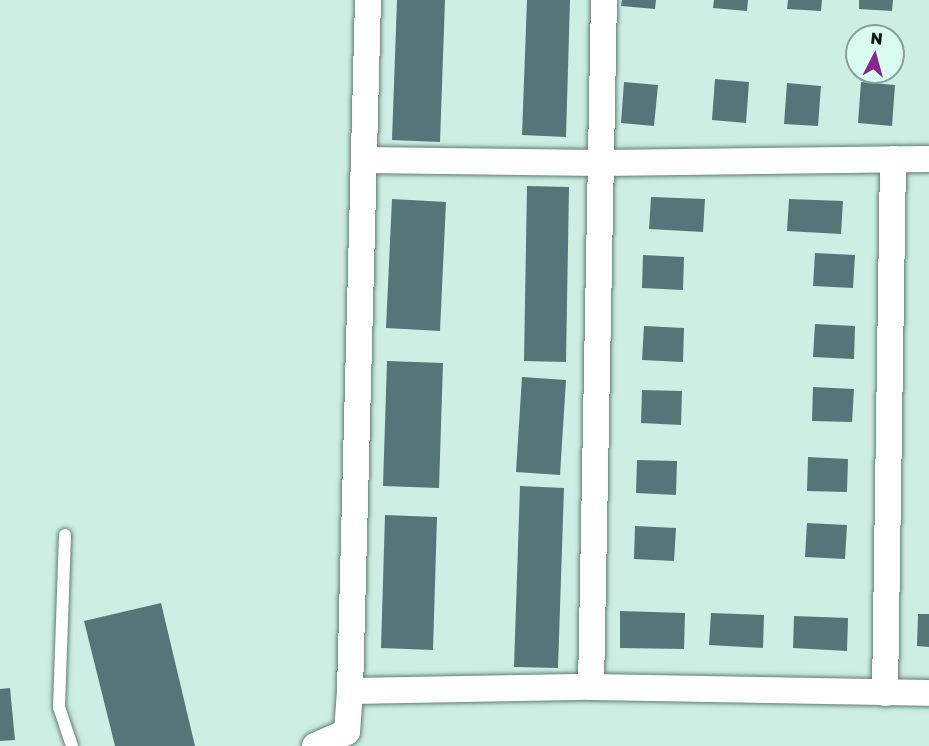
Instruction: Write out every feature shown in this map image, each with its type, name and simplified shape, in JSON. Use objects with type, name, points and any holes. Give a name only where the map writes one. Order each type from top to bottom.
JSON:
[{"type":"street","points":[[315,746],[347,732],[350,691],[368,0]]},
{"type":"street","points":[[591,687],[604,0]]},
{"type":"street","points":[[885,693],[892,159]]},
{"type":"street","points":[[364,160],[601,163],[929,159]]},
{"type":"street","points":[[350,691],[591,687],[929,693]]},
{"type":"lane","points":[[65,535],[59,707],[68,745]]},
{"type":"building","points":[[397,0],[445,0],[440,142],[392,140]]},
{"type":"building","points":[[527,0],[570,0],[566,137],[522,135]]},
{"type":"building","points":[[622,0],[656,0],[655,9],[621,6]]},
{"type":"building","points":[[714,0],[748,0],[747,11],[713,8]]},
{"type":"building","points":[[788,0],[822,0],[821,11],[787,9]]},
{"type":"building","points":[[859,0],[893,0],[892,11],[859,9]]},
{"type":"building","points":[[715,79],[749,82],[746,123],[712,120]]},
{"type":"building","points":[[624,82],[658,85],[654,126],[621,123]]},
{"type":"building","points":[[787,83],[821,86],[818,126],[784,124]]},
{"type":"building","points":[[861,84],[895,85],[892,126],[858,123]]},
{"type":"building","points":[[527,186],[569,187],[566,362],[524,361]]},
{"type":"building","points":[[651,197],[705,199],[703,232],[649,229]]},
{"type":"building","points":[[392,199],[446,202],[440,331],[386,328]]},
{"type":"building","points":[[789,199],[843,201],[841,234],[787,231]]},
{"type":"building","points":[[815,253],[855,255],[853,288],[813,286]]},
{"type":"building","points":[[643,255],[684,257],[683,290],[642,288]]},
{"type":"building","points":[[815,324],[855,326],[854,359],[813,357]]},
{"type":"building","points":[[644,326],[684,328],[683,362],[642,360]]},
{"type":"building","points":[[387,361],[443,363],[439,488],[383,486]]},
{"type":"building","points":[[522,377],[566,380],[560,475],[516,472]]},
{"type":"building","points":[[813,387],[854,389],[852,422],[812,421]]},
{"type":"building","points":[[642,390],[682,391],[681,425],[641,423]]},
{"type":"building","points":[[808,457],[848,459],[847,492],[807,491]]},
{"type":"building","points":[[637,460],[677,461],[676,495],[636,493]]},
{"type":"building","points":[[520,486],[564,488],[558,668],[514,667]]},
{"type":"building","points":[[385,515],[437,517],[433,650],[381,648]]},
{"type":"building","points":[[807,523],[847,525],[845,559],[805,557]]},
{"type":"building","points":[[635,526],[676,528],[674,561],[634,559]]},
{"type":"building","points":[[161,603],[195,746],[115,746],[84,621]]},
{"type":"building","points":[[620,611],[685,613],[684,649],[620,648]]},
{"type":"building","points":[[711,613],[764,615],[763,648],[709,645]]},
{"type":"building","points":[[918,614],[929,614],[929,647],[917,646]]},
{"type":"building","points":[[794,616],[848,618],[847,651],[793,648]]},
{"type":"building","points":[[10,688],[15,740],[0,741],[0,689]]}]
